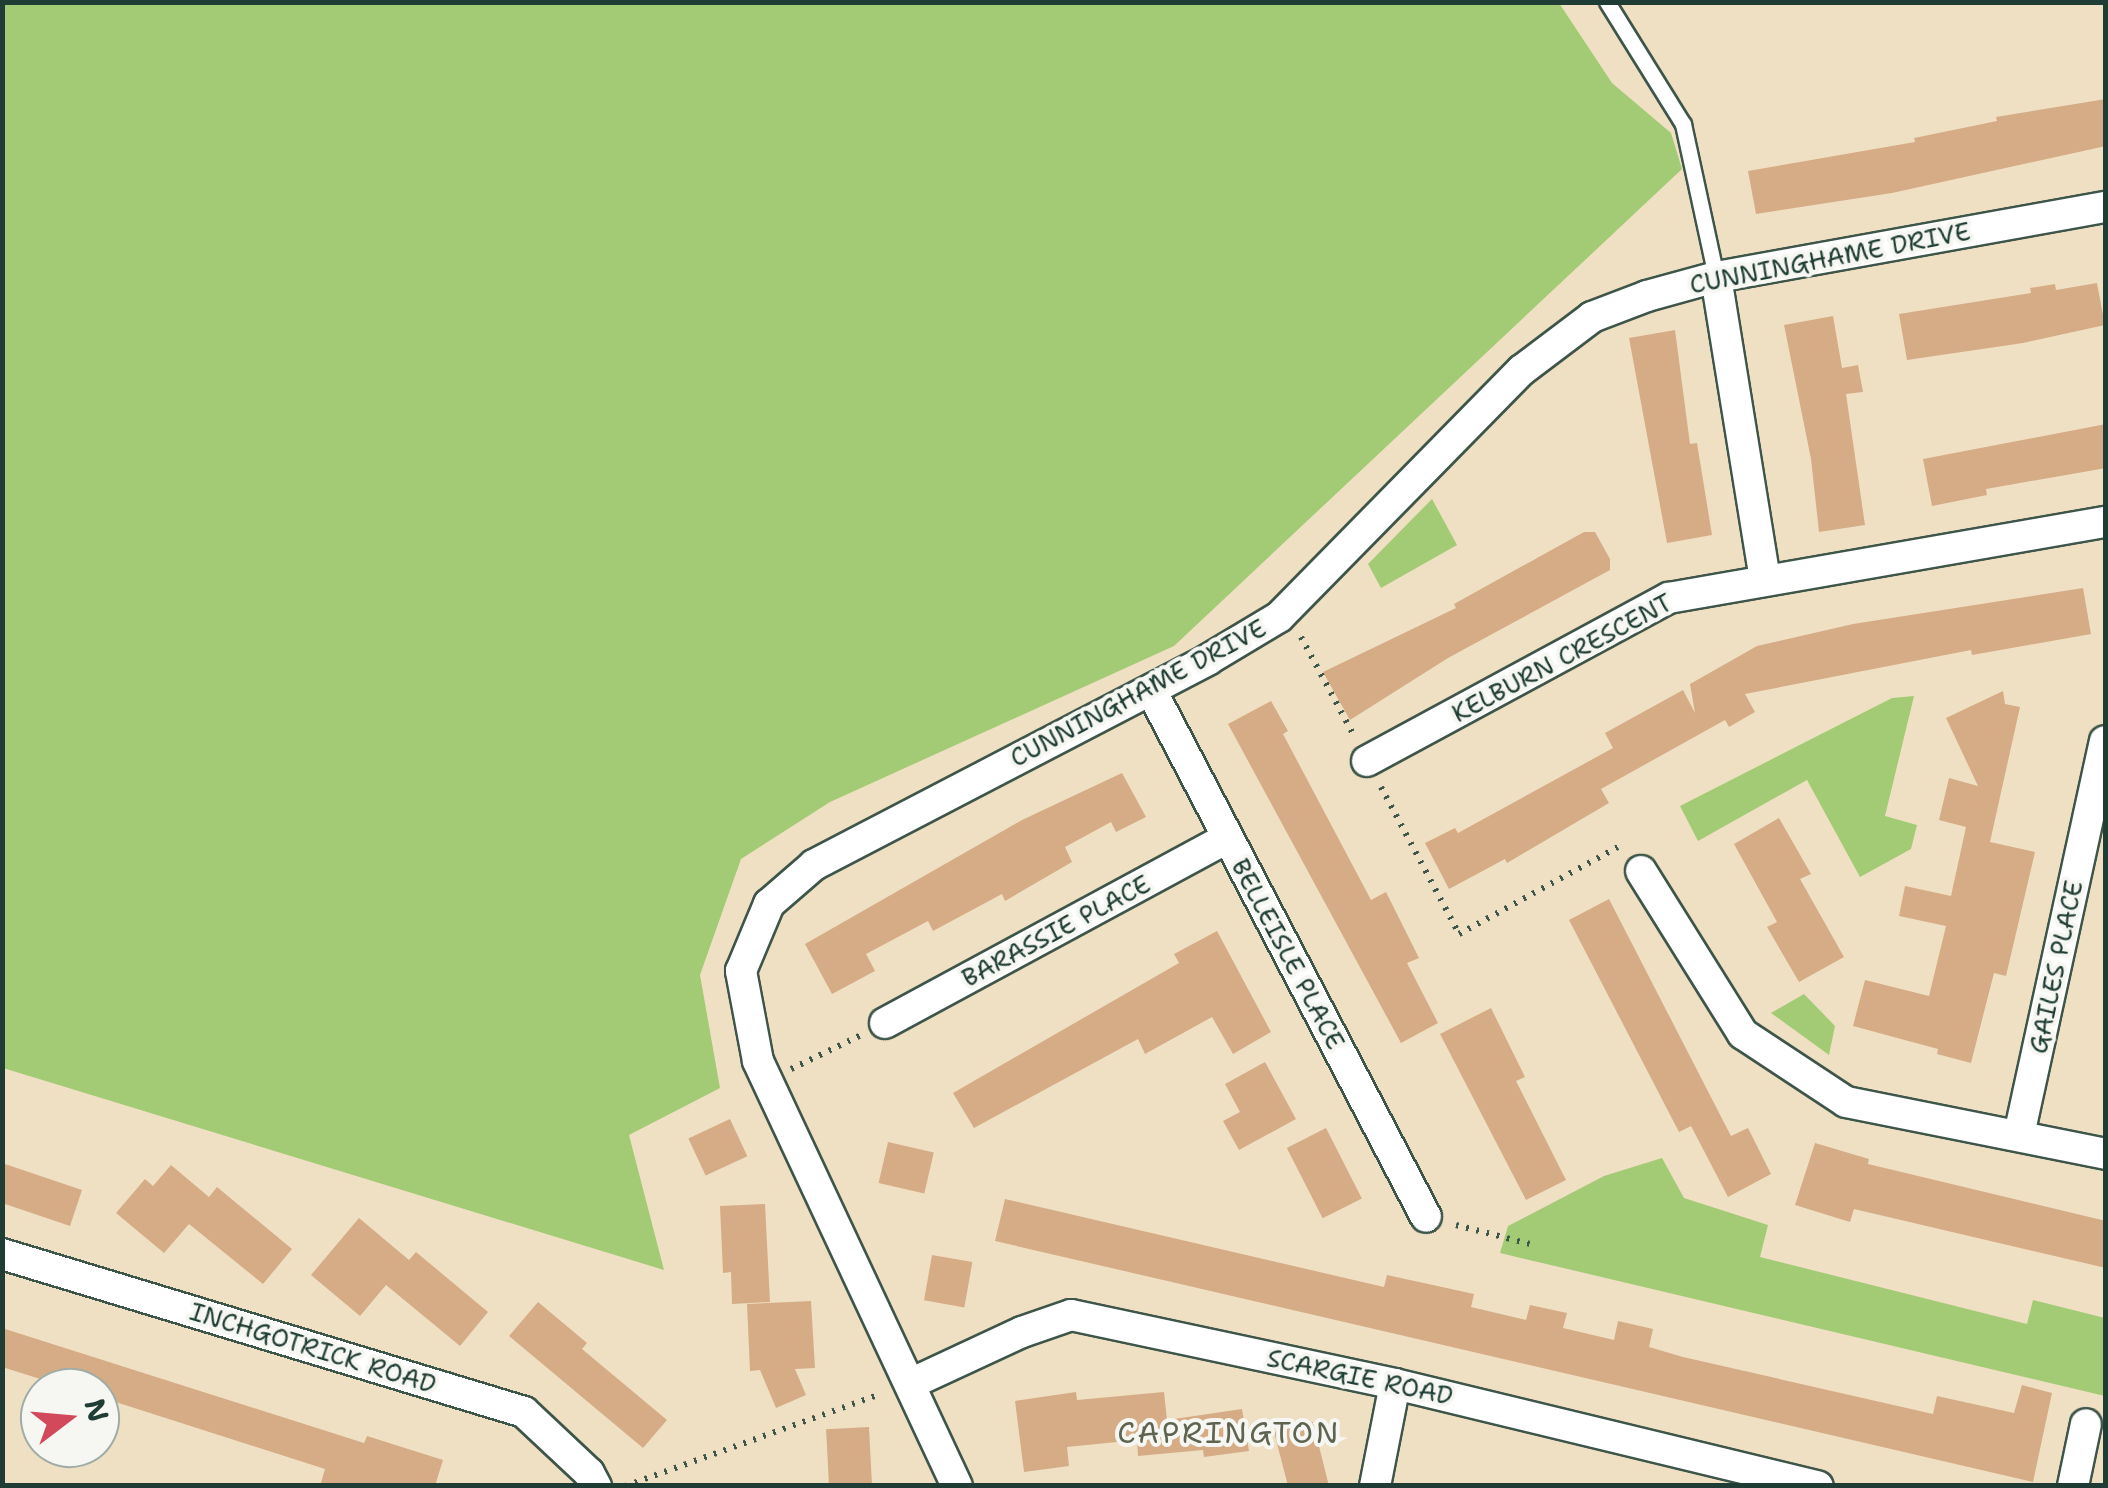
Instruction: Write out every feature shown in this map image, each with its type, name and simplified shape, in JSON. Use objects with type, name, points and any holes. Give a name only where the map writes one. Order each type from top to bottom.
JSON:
[{"type":"street","name":"CUNNINGHAME DRIVE","points":[[958,1486],[758,1061],[740,970],[768,904],[814,864],[1152,690],[1286,610],[1522,370],[1592,318],[1647,296],[1716,277],[2106,207]]},
{"type":"street","points":[[1716,277],[1764,580]]},
{"type":"street","name":"KELBURN CRESCENT","points":[[1367,761],[1669,598],[2106,522]]},
{"type":"street","name":"BELLEISLE PLACE","points":[[1152,690],[1426,1217]]},
{"type":"street","name":"GAILES PLACE","points":[[2019,1135],[2105,740]]},
{"type":"street","name":"BARASSIE PLACE","points":[[885,1024],[1227,838]]},
{"type":"street","points":[[1641,871],[1743,1034],[1846,1102],[2106,1154]]},
{"type":"street","name":"INCHGOTRICK ROAD","points":[[2,1254],[524,1412],[589,1472],[596,1486]]},
{"type":"street","name":"SCARGIE ROAD","points":[[910,1384],[1022,1332],[1071,1314],[1395,1384],[1818,1486]]},
{"type":"street","points":[[1375,1486],[1395,1384]]},
{"type":"street","points":[[2072,1486],[2086,1424]]},
{"type":"lane","points":[[1607,2],[1683,124],[1716,277]]},
{"type":"path","points":[[1286,610],[1459,934],[1622,845],[1641,871]]},
{"type":"path","points":[[767,1080],[885,1024]]},
{"type":"path","points":[[1426,1217],[1530,1244]]},
{"type":"path","points":[[624,1486],[910,1384]]},
{"type":"green space","points":[[2,3],[1559,3],[1612,83],[1671,133],[1682,169],[1174,646],[830,802],[741,859],[700,975],[720,1088],[629,1135],[664,1270],[3,1068]]},
{"type":"green space","points":[[1432,499],[1457,545],[1381,588],[1368,564]]},
{"type":"green space","points":[[1914,696],[1885,816],[1917,825],[1911,849],[1860,877],[1807,780],[1698,841],[1680,806],[1892,698]]},
{"type":"green space","points":[[1804,994],[1835,1026],[1829,1055],[1771,1013]]},
{"type":"green space","points":[[1662,1158],[1684,1198],[1768,1225],[1760,1257],[2027,1324],[2033,1300],[2105,1318],[2105,1396],[1500,1253],[1508,1226],[1604,1176]]},
{"type":"building","points":[[2106,99],[2106,146],[1892,193],[1756,214],[1748,171],[1915,142],[1914,138],[1997,121],[1996,117]]},
{"type":"building","points":[[2097,283],[2105,325],[2023,343],[1907,360],[1899,314],[2031,293],[2030,288],[2055,284],[2056,290]]},
{"type":"building","points":[[1833,316],[1842,368],[1858,365],[1863,392],[1846,394],[1865,525],[1819,532],[1811,459],[1784,325]]},
{"type":"building","points":[[1675,330],[1690,444],[1697,443],[1712,535],[1667,543],[1629,338]]},
{"type":"building","points":[[2106,424],[2106,468],[1986,489],[1987,495],[1932,506],[1923,459]]},
{"type":"building","points":[[1584,532],[1595,532],[1610,559],[1610,570],[1448,658],[1350,720],[1323,672],[1456,608],[1454,604]]},
{"type":"building","points":[[2083,588],[2091,634],[1972,655],[1971,650],[1745,694],[1755,712],[1729,727],[1725,720],[1601,789],[1609,803],[1507,863],[1505,859],[1449,889],[1425,843],[1455,828],[1458,833],[1613,748],[1605,733],[1683,690],[1695,713],[1690,684],[1757,646],[1853,624]]},
{"type":"building","points":[[2003,691],[2005,704],[2020,707],[1990,842],[2035,852],[2006,976],[1994,973],[1971,1063],[1937,1054],[1938,1049],[1853,1026],[1865,980],[1929,996],[1946,926],[1899,916],[1905,886],[1951,896],[1966,827],[1939,820],[1949,778],[1978,786],[1946,718]]},
{"type":"building","points":[[1271,701],[1288,731],[1283,734],[1371,900],[1386,892],[1419,958],[1407,963],[1438,1023],[1401,1043],[1228,724]]},
{"type":"building","points":[[1122,773],[1146,817],[1116,832],[1111,822],[1065,847],[1072,862],[1005,901],[1002,894],[933,931],[928,921],[866,954],[875,971],[832,994],[805,944],[1022,820]]},
{"type":"building","points":[[1779,818],[1811,874],[1800,879],[1844,957],[1799,982],[1767,927],[1777,922],[1734,844]]},
{"type":"building","points":[[1609,899],[1731,1136],[1748,1128],[1771,1174],[1728,1197],[1691,1126],[1679,1132],[1569,920]]},
{"type":"building","points":[[1217,931],[1271,1032],[1233,1054],[1212,1017],[1145,1054],[1138,1039],[974,1128],[953,1093],[1179,963],[1174,954]]},
{"type":"building","points":[[1491,1008],[1525,1077],[1516,1081],[1566,1180],[1526,1200],[1440,1034]]},
{"type":"building","points":[[1265,1062],[1296,1119],[1239,1150],[1223,1121],[1240,1112],[1225,1084]]},
{"type":"building","points":[[730,1119],[747,1156],[706,1176],[688,1138]]},
{"type":"building","points":[[1326,1128],[1362,1198],[1323,1218],[1287,1148]]},
{"type":"building","points":[[888,1142],[934,1153],[924,1193],[879,1183]]},
{"type":"building","points":[[1815,1143],[1869,1159],[1868,1164],[2106,1221],[2106,1268],[1854,1209],[1850,1222],[1795,1205]]},
{"type":"building","points":[[2,1163],[82,1190],[70,1226],[2,1203]]},
{"type":"building","points":[[171,1165],[209,1197],[217,1187],[292,1249],[263,1284],[189,1224],[164,1253],[116,1213],[145,1179],[153,1186]]},
{"type":"building","points":[[1005,1199],[1384,1287],[1387,1275],[1474,1294],[1471,1307],[1526,1320],[1530,1305],[1567,1313],[1563,1328],[1614,1340],[1618,1321],[1653,1329],[1649,1347],[1933,1414],[1937,1396],[2014,1413],[2022,1385],[2052,1393],[2033,1482],[995,1241]]},
{"type":"building","points":[[765,1204],[770,1302],[732,1304],[731,1272],[723,1273],[720,1206]]},
{"type":"building","points":[[359,1218],[409,1260],[416,1252],[488,1312],[460,1346],[386,1285],[360,1316],[311,1275]]},
{"type":"building","points":[[932,1255],[972,1262],[964,1307],[924,1300]]},
{"type":"building","points":[[811,1301],[815,1368],[795,1369],[806,1395],[776,1408],[760,1370],[750,1371],[747,1304]]},
{"type":"building","points":[[538,1302],[587,1343],[582,1349],[667,1420],[643,1448],[509,1336]]},
{"type":"building","points":[[2,1328],[364,1443],[367,1436],[443,1460],[435,1486],[320,1486],[325,1469],[120,1403],[120,1368],[20,1368],[20,1373],[2,1367]]},
{"type":"building","points":[[1076,1392],[1077,1400],[1164,1392],[1167,1420],[1242,1409],[1249,1451],[1204,1457],[1203,1450],[1138,1456],[1137,1440],[1067,1447],[1069,1466],[1024,1472],[1015,1401]]},
{"type":"building","points":[[1313,1422],[1329,1486],[1288,1486],[1274,1432]]},
{"type":"building","points":[[869,1427],[872,1486],[829,1486],[826,1429]]},
{"type":"district","name":"CAPRINGTON","points":[[1229,1433]]}]
